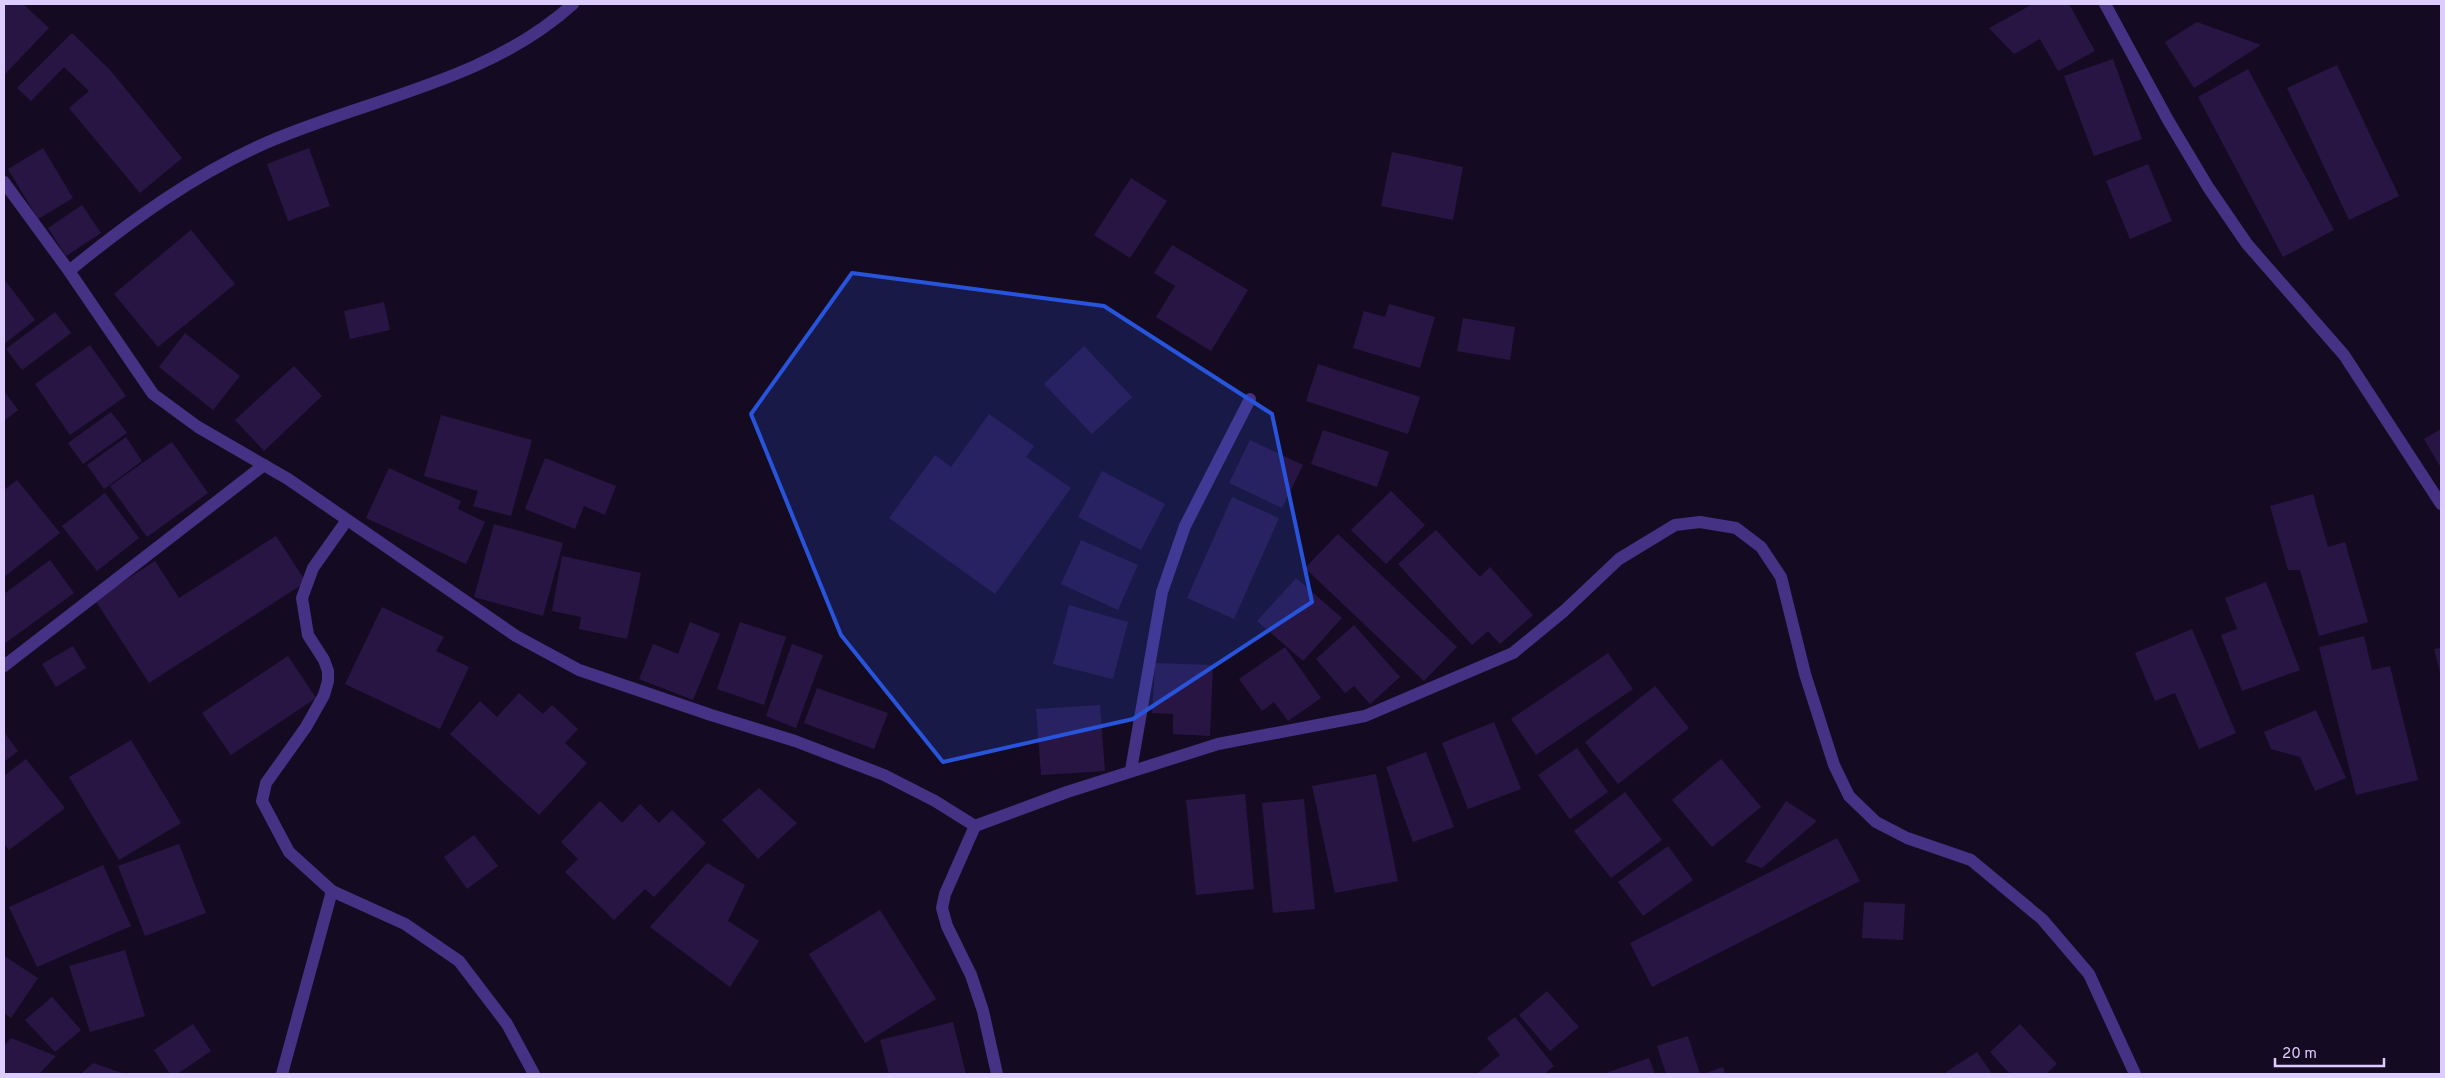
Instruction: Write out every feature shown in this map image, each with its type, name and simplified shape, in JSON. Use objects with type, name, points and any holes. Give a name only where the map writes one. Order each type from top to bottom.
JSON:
[{"type":"street","points":[[69,270],[167,197],[221,165],[268,142],[432,83],[488,60],[526,39],[573,4]]},
{"type":"street","points":[[2105,4],[2168,120],[2208,187],[2247,244],[2344,356],[2441,504]]},
{"type":"street","points":[[4,182],[69,270],[153,394],[198,427],[264,465],[516,636],[578,670],[631,689],[795,740],[884,774],[935,801],[975,826]]},
{"type":"street","points":[[1131,770],[1162,592],[1185,526],[1250,399]]},
{"type":"street","points":[[4,666],[264,465]]},
{"type":"street","points":[[347,520],[313,568],[302,598],[308,635],[324,660],[328,671],[328,681],[324,694],[306,727],[271,775],[263,790],[262,801],[289,852],[332,891],[405,924],[459,961],[507,1024],[534,1074]]},
{"type":"street","points":[[997,1074],[983,1011],[974,984],[947,926],[942,908],[945,894],[975,826],[1131,770],[1218,744],[1365,716],[1513,653],[1564,611],[1619,559],[1675,525],[1700,522],[1736,528],[1761,547],[1781,577],[1805,674],[1834,765],[1849,796],[1876,822],[1908,838],[1970,860],[2042,919],[2089,974],[2135,1074]]},
{"type":"street","points":[[282,1074],[332,891]]},
{"type":"highlighted area","points":[[852,273],[1104,306],[1272,414],[1312,602],[1133,719],[943,762],[841,635],[751,414]]},
{"type":"building","points":[[4,4],[23,4],[49,28],[4,75]]},
{"type":"building","points":[[2033,4],[2069,4],[2095,51],[2058,71],[2040,39],[2014,54],[1989,28]]},
{"type":"building","points":[[2197,22],[2261,45],[2194,88],[2165,42]]},
{"type":"building","points":[[72,33],[110,70],[182,158],[140,193],[69,108],[89,91],[64,67],[31,101],[17,88]]},
{"type":"building","points":[[2113,59],[2142,139],[2094,156],[2064,76]]},
{"type":"building","points":[[2337,65],[2399,196],[2349,220],[2287,88]]},
{"type":"building","points":[[2248,69],[2334,230],[2283,257],[2198,97]]},
{"type":"building","points":[[43,148],[73,198],[38,219],[8,169]]},
{"type":"building","points":[[309,148],[330,206],[288,221],[267,164]]},
{"type":"building","points":[[1392,152],[1463,167],[1453,220],[1381,206]]},
{"type":"building","points":[[2148,164],[2172,221],[2130,239],[2106,181]]},
{"type":"building","points":[[1131,178],[1167,201],[1130,258],[1094,235]]},
{"type":"building","points":[[82,205],[101,233],[66,256],[48,228]]},
{"type":"building","points":[[191,230],[235,284],[158,347],[114,294]]},
{"type":"building","points":[[1172,245],[1248,290],[1211,351],[1156,317],[1175,286],[1154,273]]},
{"type":"building","points":[[4,279],[35,320],[4,344]]},
{"type":"building","points":[[384,302],[390,330],[350,339],[344,311]]},
{"type":"building","points":[[1389,304],[1435,317],[1420,368],[1353,348],[1364,311],[1385,317]]},
{"type":"building","points":[[55,312],[71,333],[22,370],[6,349]]},
{"type":"building","points":[[1463,318],[1515,327],[1510,360],[1457,351]]},
{"type":"building","points":[[185,333],[240,376],[213,410],[159,367]]},
{"type":"building","points":[[90,345],[126,396],[70,435],[35,384]]},
{"type":"building","points":[[1084,346],[1132,397],[1092,434],[1044,384]]},
{"type":"building","points":[[1318,364],[1420,397],[1408,434],[1306,401]]},
{"type":"building","points":[[294,366],[322,396],[264,451],[235,420]]},
{"type":"building","points":[[4,391],[18,410],[4,421]]},
{"type":"building","points":[[111,412],[127,433],[83,464],[68,443]]},
{"type":"building","points":[[989,414],[1034,446],[1026,457],[1071,488],[995,594],[889,518],[935,455],[951,467]]},
{"type":"building","points":[[441,415],[532,440],[511,516],[473,506],[478,491],[424,476]]},
{"type":"building","points":[[2441,429],[2441,468],[2424,439]]},
{"type":"building","points":[[1323,430],[1389,452],[1377,487],[1311,464]]},
{"type":"building","points":[[126,437],[142,461],[104,489],[87,465]]},
{"type":"building","points":[[1250,440],[1303,465],[1282,508],[1229,483]]},
{"type":"building","points":[[172,442],[208,493],[147,537],[110,486]]},
{"type":"building","points":[[545,458],[616,486],[605,515],[584,506],[575,529],[525,509]]},
{"type":"building","points":[[389,468],[461,501],[458,509],[485,522],[466,564],[366,518]]},
{"type":"building","points":[[1102,471],[1165,504],[1141,550],[1078,517]]},
{"type":"building","points":[[17,480],[60,533],[4,577],[4,490]]},
{"type":"building","points":[[1391,491],[1425,525],[1386,564],[1351,530]]},
{"type":"building","points":[[105,493],[139,538],[97,571],[62,526]]},
{"type":"building","points":[[2313,494],[2328,547],[2345,542],[2368,622],[2319,636],[2300,570],[2288,570],[2270,506]]},
{"type":"building","points":[[1232,497],[1279,518],[1234,619],[1187,598]]},
{"type":"building","points":[[494,524],[563,543],[543,616],[474,597]]},
{"type":"building","points":[[1436,530],[1480,577],[1490,567],[1533,615],[1500,644],[1488,631],[1472,645],[1398,564]]},
{"type":"building","points":[[1338,534],[1457,647],[1424,681],[1305,568]]},
{"type":"building","points":[[276,536],[306,582],[149,683],[95,600],[155,561],[179,598]]},
{"type":"building","points":[[1081,540],[1138,565],[1118,610],[1061,584]]},
{"type":"building","points":[[562,556],[641,573],[627,639],[579,629],[581,617],[552,611]]},
{"type":"building","points":[[50,560],[74,593],[4,644],[4,594]]},
{"type":"building","points":[[1296,578],[1342,618],[1303,661],[1257,621]]},
{"type":"building","points":[[2266,582],[2300,670],[2242,691],[2221,635],[2237,629],[2225,598]]},
{"type":"building","points":[[1069,605],[1128,622],[1113,679],[1053,664]]},
{"type":"building","points":[[382,607],[444,637],[436,651],[469,667],[440,729],[345,684]]},
{"type":"building","points":[[690,622],[720,634],[693,700],[639,679],[653,644],[678,654]]},
{"type":"building","points":[[740,622],[786,637],[764,705],[717,689]]},
{"type":"building","points":[[1354,625],[1400,677],[1370,704],[1354,686],[1345,693],[1316,659]]},
{"type":"building","points":[[2192,629],[2236,733],[2199,749],[2175,693],[2155,701],[2135,653]]},
{"type":"building","points":[[2364,636],[2372,670],[2390,666],[2418,780],[2356,795],[2319,647]]},
{"type":"building","points":[[792,644],[823,655],[796,728],[766,716]]},
{"type":"building","points":[[73,646],[86,668],[56,687],[42,664]]},
{"type":"building","points":[[1285,647],[1321,698],[1288,721],[1274,702],[1262,711],[1239,679]]},
{"type":"building","points":[[2441,648],[2441,676],[2434,649]]},
{"type":"building","points":[[1608,653],[1633,689],[1536,755],[1511,719]]},
{"type":"building","points":[[288,656],[316,698],[231,755],[202,713]]},
{"type":"building","points":[[1155,663],[1213,665],[1210,736],[1173,734],[1173,714],[1152,713]]},
{"type":"building","points":[[1655,686],[1689,728],[1618,784],[1585,742]]},
{"type":"building","points":[[817,688],[888,713],[874,749],[804,723]]},
{"type":"building","points":[[519,693],[543,714],[552,705],[578,729],[565,743],[587,763],[539,815],[450,734],[480,701],[497,717]]},
{"type":"building","points":[[1100,705],[1105,771],[1041,775],[1036,709]]},
{"type":"building","points":[[2316,710],[2346,778],[2315,791],[2300,757],[2271,749],[2264,732]]},
{"type":"building","points":[[1494,722],[1521,789],[1468,809],[1442,743]]},
{"type":"building","points":[[4,732],[18,751],[4,762]]},
{"type":"building","points":[[131,740],[181,823],[119,860],[69,777]]},
{"type":"building","points":[[1577,748],[1608,792],[1570,819],[1538,775]]},
{"type":"building","points":[[1426,752],[1454,827],[1413,842],[1386,767]]},
{"type":"building","points":[[26,759],[65,808],[9,850],[4,844],[4,776]]},
{"type":"building","points":[[1721,759],[1761,807],[1712,847],[1672,800]]},
{"type":"building","points":[[1376,774],[1398,881],[1335,893],[1312,786]]},
{"type":"building","points":[[759,788],[797,823],[758,859],[722,820]]},
{"type":"building","points":[[1625,792],[1662,840],[1611,878],[1574,831]]},
{"type":"building","points":[[1245,794],[1254,889],[1196,895],[1186,800]]},
{"type":"building","points":[[1304,799],[1315,909],[1273,913],[1262,803]]},
{"type":"building","points":[[600,801],[622,823],[640,804],[659,823],[672,810],[706,843],[654,897],[645,889],[614,920],[565,872],[578,859],[561,842]]},
{"type":"building","points":[[1786,801],[1817,821],[1762,868],[1745,862]]},
{"type":"building","points":[[474,835],[498,866],[467,889],[444,857]]},
{"type":"building","points":[[1837,838],[1860,881],[1652,987],[1630,943]]},
{"type":"building","points":[[179,844],[206,913],[145,936],[118,866]]},
{"type":"building","points":[[1668,846],[1693,880],[1643,916],[1618,882]]},
{"type":"building","points":[[707,863],[745,885],[728,921],[759,941],[730,987],[650,927]]},
{"type":"building","points":[[103,865],[131,926],[37,967],[9,907]]},
{"type":"building","points":[[1864,902],[1905,904],[1903,940],[1862,938]]},
{"type":"building","points":[[880,910],[936,999],[865,1043],[809,954]]},
{"type":"building","points":[[125,950],[145,1016],[90,1032],[69,966]]},
{"type":"building","points":[[4,956],[38,978],[11,1018],[4,1013]]},
{"type":"building","points":[[1547,991],[1579,1027],[1550,1051],[1519,1015]]},
{"type":"building","points":[[52,997],[81,1030],[55,1052],[25,1020]]},
{"type":"building","points":[[1515,1017],[1554,1066],[1544,1074],[1479,1074],[1500,1055],[1487,1038]]},
{"type":"building","points":[[953,1022],[966,1074],[889,1074],[880,1040]]},
{"type":"building","points":[[193,1024],[211,1051],[177,1074],[170,1074],[154,1050]]},
{"type":"building","points":[[2020,1024],[2057,1064],[2046,1074],[2010,1074],[1990,1052]]},
{"type":"building","points":[[1688,1036],[1700,1074],[1666,1074],[1657,1046]]},
{"type":"building","points":[[11,1038],[56,1056],[39,1074],[4,1074],[4,1046]]},
{"type":"building","points":[[1977,1052],[1992,1074],[1943,1074]]},
{"type":"building","points":[[1649,1058],[1655,1074],[1603,1074]]},
{"type":"building","points":[[93,1063],[125,1074],[81,1074]]},
{"type":"building","points":[[1723,1067],[1725,1074],[1703,1074]]}]
